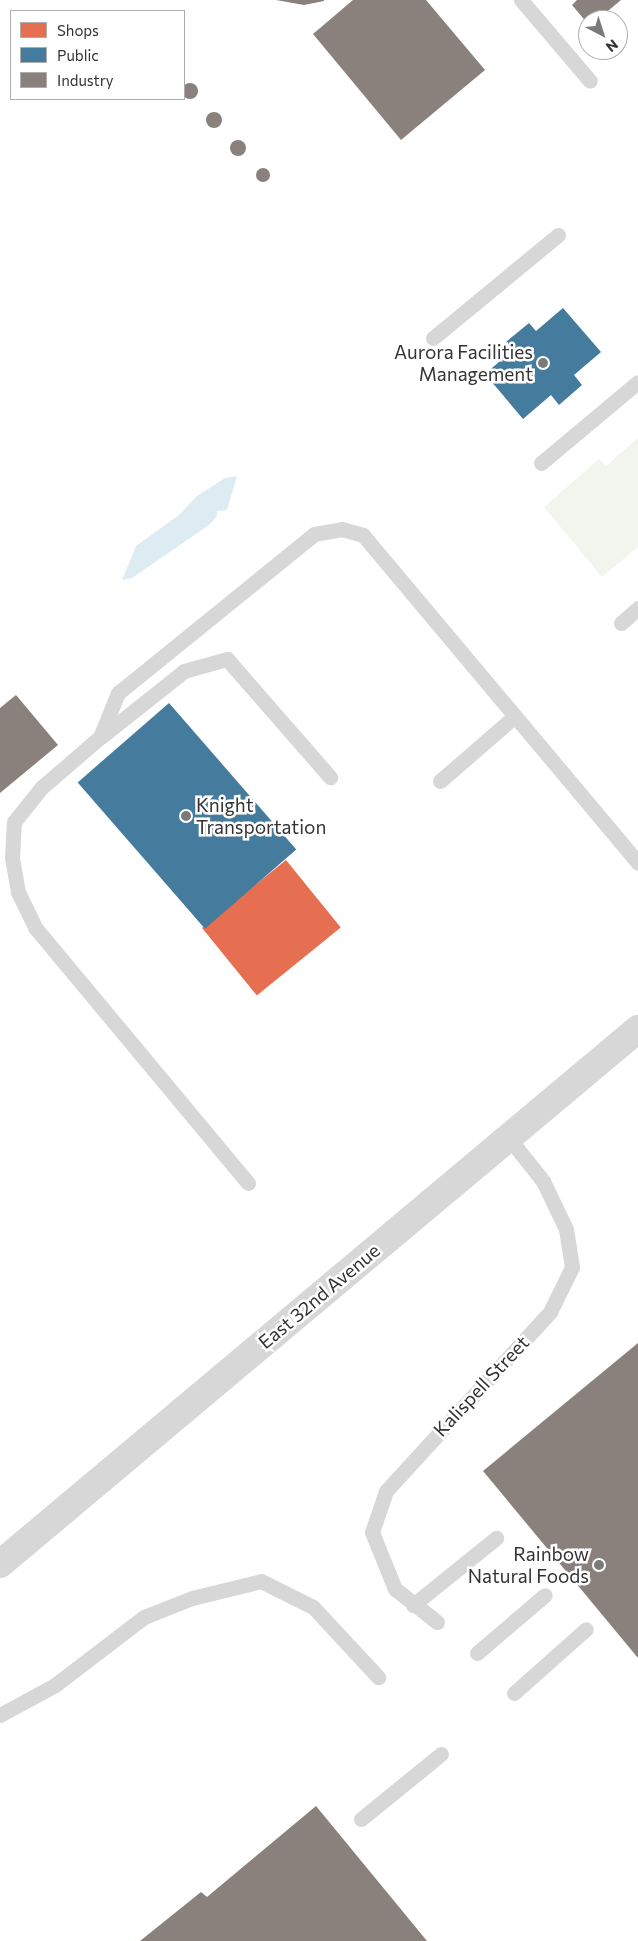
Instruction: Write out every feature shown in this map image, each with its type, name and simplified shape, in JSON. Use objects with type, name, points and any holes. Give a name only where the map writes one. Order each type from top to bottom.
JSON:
[{"type":"street","name":"East 32nd Avenue","points":[[0,1564],[638,1029]]},
{"type":"lane","points":[[521,0],[590,81]]},
{"type":"lane","points":[[433,338],[558,235]]},
{"type":"lane","points":[[541,462],[638,382]]},
{"type":"lane","points":[[100,738],[118,693],[314,534],[342,529],[363,535],[638,863]]},
{"type":"lane","points":[[621,622],[638,608]]},
{"type":"lane","points":[[248,1183],[36,929],[18,892],[12,858],[14,822],[40,788],[184,671],[227,659],[330,777]]},
{"type":"lane","points":[[440,780],[515,716]]},
{"type":"lane","name":"Kalispell Street","points":[[437,1622],[395,1589],[372,1532],[386,1491],[550,1312],[572,1267],[566,1229],[543,1180],[508,1137]]},
{"type":"lane","points":[[413,1604],[496,1538]]},
{"type":"lane","points":[[0,1715],[55,1685],[144,1617],[192,1598],[260,1581],[312,1607],[378,1677]]},
{"type":"lane","points":[[477,1653],[545,1595]]},
{"type":"lane","points":[[514,1694],[586,1630]]},
{"type":"lane","points":[[361,1819],[441,1754]]},
{"type":"shaded area","points":[[638,438],[638,547],[602,577],[544,507],[599,459],[606,466]]},
{"type":"shaded area","points":[[237,476],[227,510],[217,511],[217,516],[209,525],[132,578],[122,580],[136,546],[179,515],[197,496],[225,478]]},
{"type":"building: Shops","points":[[286,860],[341,928],[257,996],[202,928]]},
{"type":"building: Public","name":"Aurora Facilities Management","points":[[563,308],[601,352],[574,375],[582,385],[559,405],[551,395],[523,419],[485,374],[513,350],[506,342],[529,323],[536,331]]},
{"type":"building: Public","name":"Knight Transportation","points":[[169,703],[296,849],[205,929],[78,782]]},
{"type":"building: Industry","points":[[276,0],[324,0],[324,1],[304,5]]},
{"type":"building: Industry","points":[[353,0],[426,0],[485,70],[401,140],[313,34]]},
{"type":"building: Industry","points":[[577,0],[621,0],[609,10],[578,10],[578,12],[572,5]]},
{"type":"building: Industry","points":[[187,84],[193,84],[197,88],[197,94],[193,98],[190,99],[185,96],[185,86]]},
{"type":"building: Industry","points":[[211,112],[217,112],[222,117],[220,126],[211,128],[206,123],[206,117]]},
{"type":"building: Industry","points":[[238,140],[244,142],[246,148],[244,154],[238,156],[232,154],[230,148],[232,142]]},
{"type":"building: Industry","points":[[263,168],[268,170],[270,175],[268,180],[263,182],[258,180],[256,175],[258,170]]},
{"type":"building: Industry","points":[[16,695],[58,745],[0,793],[0,708]]},
{"type":"building: Industry","name":"Rainbow Natural Foods","points":[[638,1343],[638,1658],[483,1471]]},
{"type":"building: Industry","points":[[316,1806],[427,1941],[140,1941],[201,1892],[207,1897]]},
{"type":"place","name":"Aurora Facilities Management","points":[[543,363]]},
{"type":"place","name":"Knight Transportation","points":[[186,816]]},
{"type":"place","name":"Rainbow Natural Foods","points":[[599,1565]]}]
